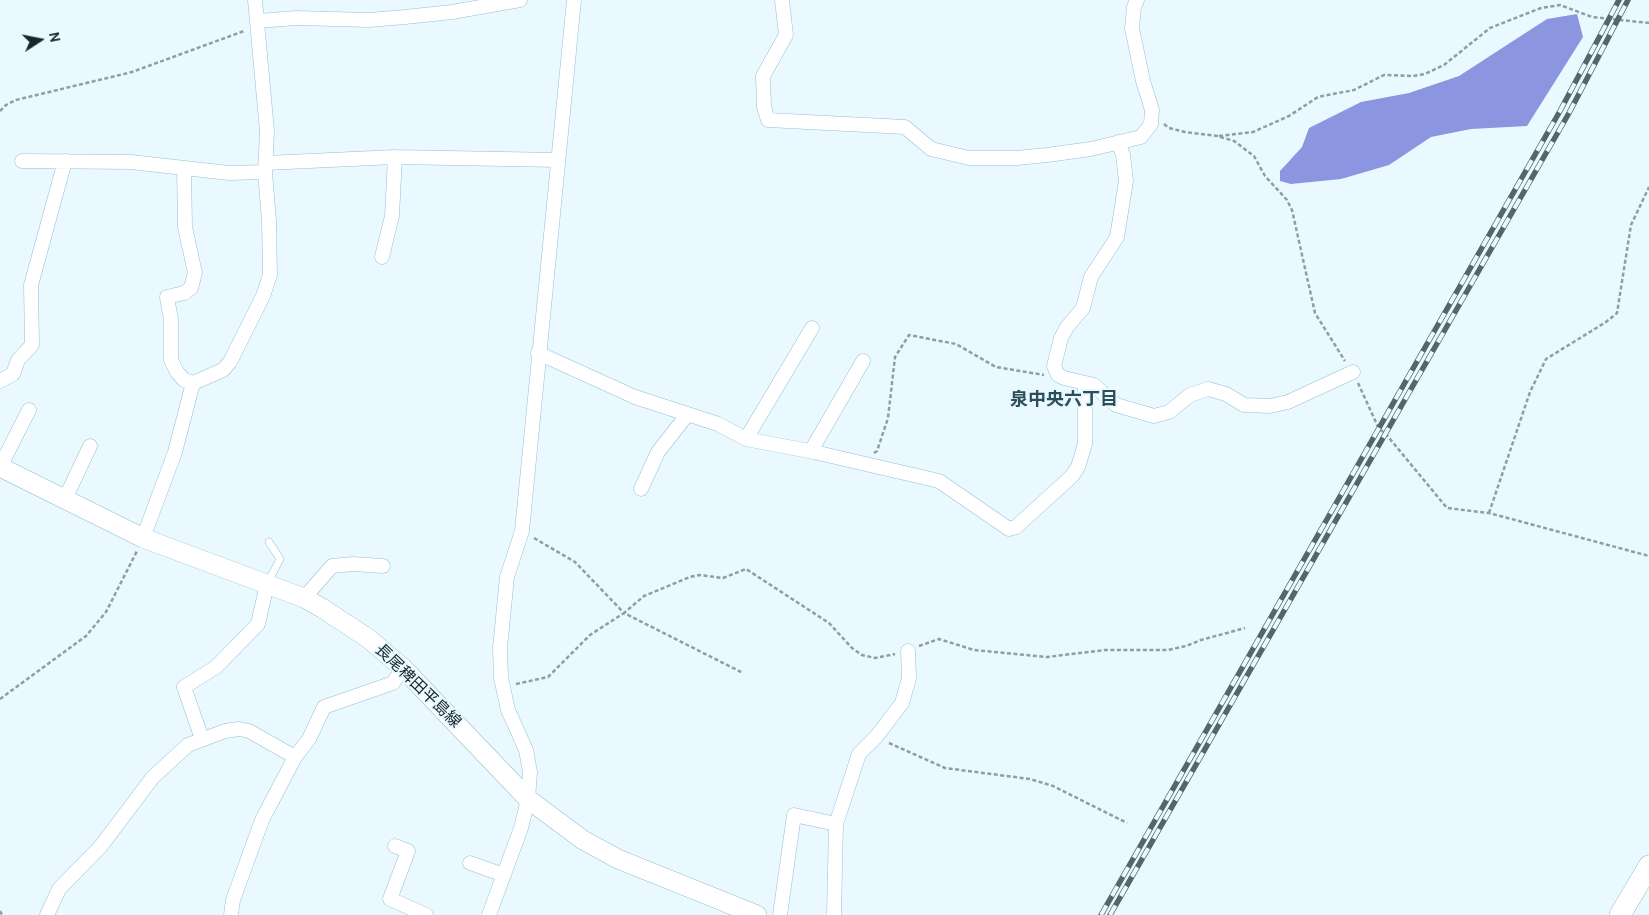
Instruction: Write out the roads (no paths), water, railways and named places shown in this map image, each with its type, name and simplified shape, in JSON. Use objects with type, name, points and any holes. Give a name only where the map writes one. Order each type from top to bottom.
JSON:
[{"type":"main road","name":"長尾稗田平島線","points":[[0,467],[143,538],[304,598],[345,622],[403,668],[528,799],[583,840],[618,859],[757,915]]},
{"type":"main road","points":[[1620,915],[1649,866]]},
{"type":"street","points":[[184,168],[184,227],[195,273],[191,288],[184,293],[167,297],[171,320],[171,360],[177,372],[184,380],[192,383],[223,370],[230,362],[264,296],[270,274],[265,167],[267,130],[255,0]]},
{"type":"street","points":[[258,21],[296,18],[369,20],[452,12],[520,0]]},
{"type":"street","points":[[489,915],[521,828],[528,799],[530,772],[526,750],[508,710],[500,678],[500,648],[506,586],[522,531],[538,352],[574,0]]},
{"type":"street","points":[[782,0],[786,35],[763,76],[764,107],[768,120],[906,128],[931,149],[969,158],[1047,155],[1141,137],[1151,124],[1152,110],[1142,81],[1132,28],[1134,7],[1137,0]]},
{"type":"street","points":[[1118,142],[1123,155],[1126,180],[1117,238],[1091,278],[1083,308],[1061,338],[1054,366],[1058,374],[1102,390],[1116,405],[1154,416],[1169,412],[1190,395],[1208,389],[1226,394],[1244,405],[1270,406],[1288,402],[1353,372]]},
{"type":"street","points":[[22,161],[131,162],[229,174],[265,167],[395,157],[558,160]]},
{"type":"street","points":[[382,257],[392,216],[395,157]]},
{"type":"street","points":[[0,381],[13,374],[18,360],[32,345],[31,285],[65,161]]},
{"type":"street","points":[[746,439],[812,328]]},
{"type":"street","points":[[538,352],[635,398],[718,424],[746,439],[939,481],[1009,529],[1016,527],[1072,476],[1078,467],[1085,444],[1085,383]]},
{"type":"street","points":[[811,452],[863,360]]},
{"type":"street","points":[[143,538],[175,452],[192,383]]},
{"type":"street","points":[[0,467],[28,410]]},
{"type":"street","points":[[640,489],[658,452],[687,415]]},
{"type":"street","points":[[65,499],[90,446]]},
{"type":"street","points":[[304,598],[332,566],[353,564],[383,566]]},
{"type":"street","points":[[202,739],[184,687],[216,667],[258,624],[267,584]]},
{"type":"street","points":[[834,915],[836,824],[859,754],[876,737],[902,703],[910,678],[908,651]]},
{"type":"street","points":[[231,915],[233,900],[262,820],[295,757],[309,739],[324,706],[393,683],[403,668]]},
{"type":"street","points":[[47,915],[59,889],[101,846],[153,777],[180,751],[202,739],[239,729],[249,731],[295,757]]},
{"type":"street","points":[[780,915],[794,815],[836,824]]},
{"type":"street","points":[[407,851],[390,899],[426,915]]},
{"type":"street","points":[[470,863],[504,875]]},
{"type":"lane","points":[[267,584],[280,559],[269,542]]},
{"type":"water","points":[[1577,14],[1583,37],[1527,126],[1471,129],[1431,137],[1389,165],[1341,179],[1291,184],[1280,181],[1280,171],[1302,147],[1309,128],[1361,102],[1409,93],[1459,76],[1547,19]]},
{"type":"railway","points":[[1101,915],[1560,111],[1619,0]]},
{"type":"railway","points":[[1110,915],[1569,113],[1628,0]]},
{"type":"district","name":"泉中央六丁目","points":[[1064,400]]}]
